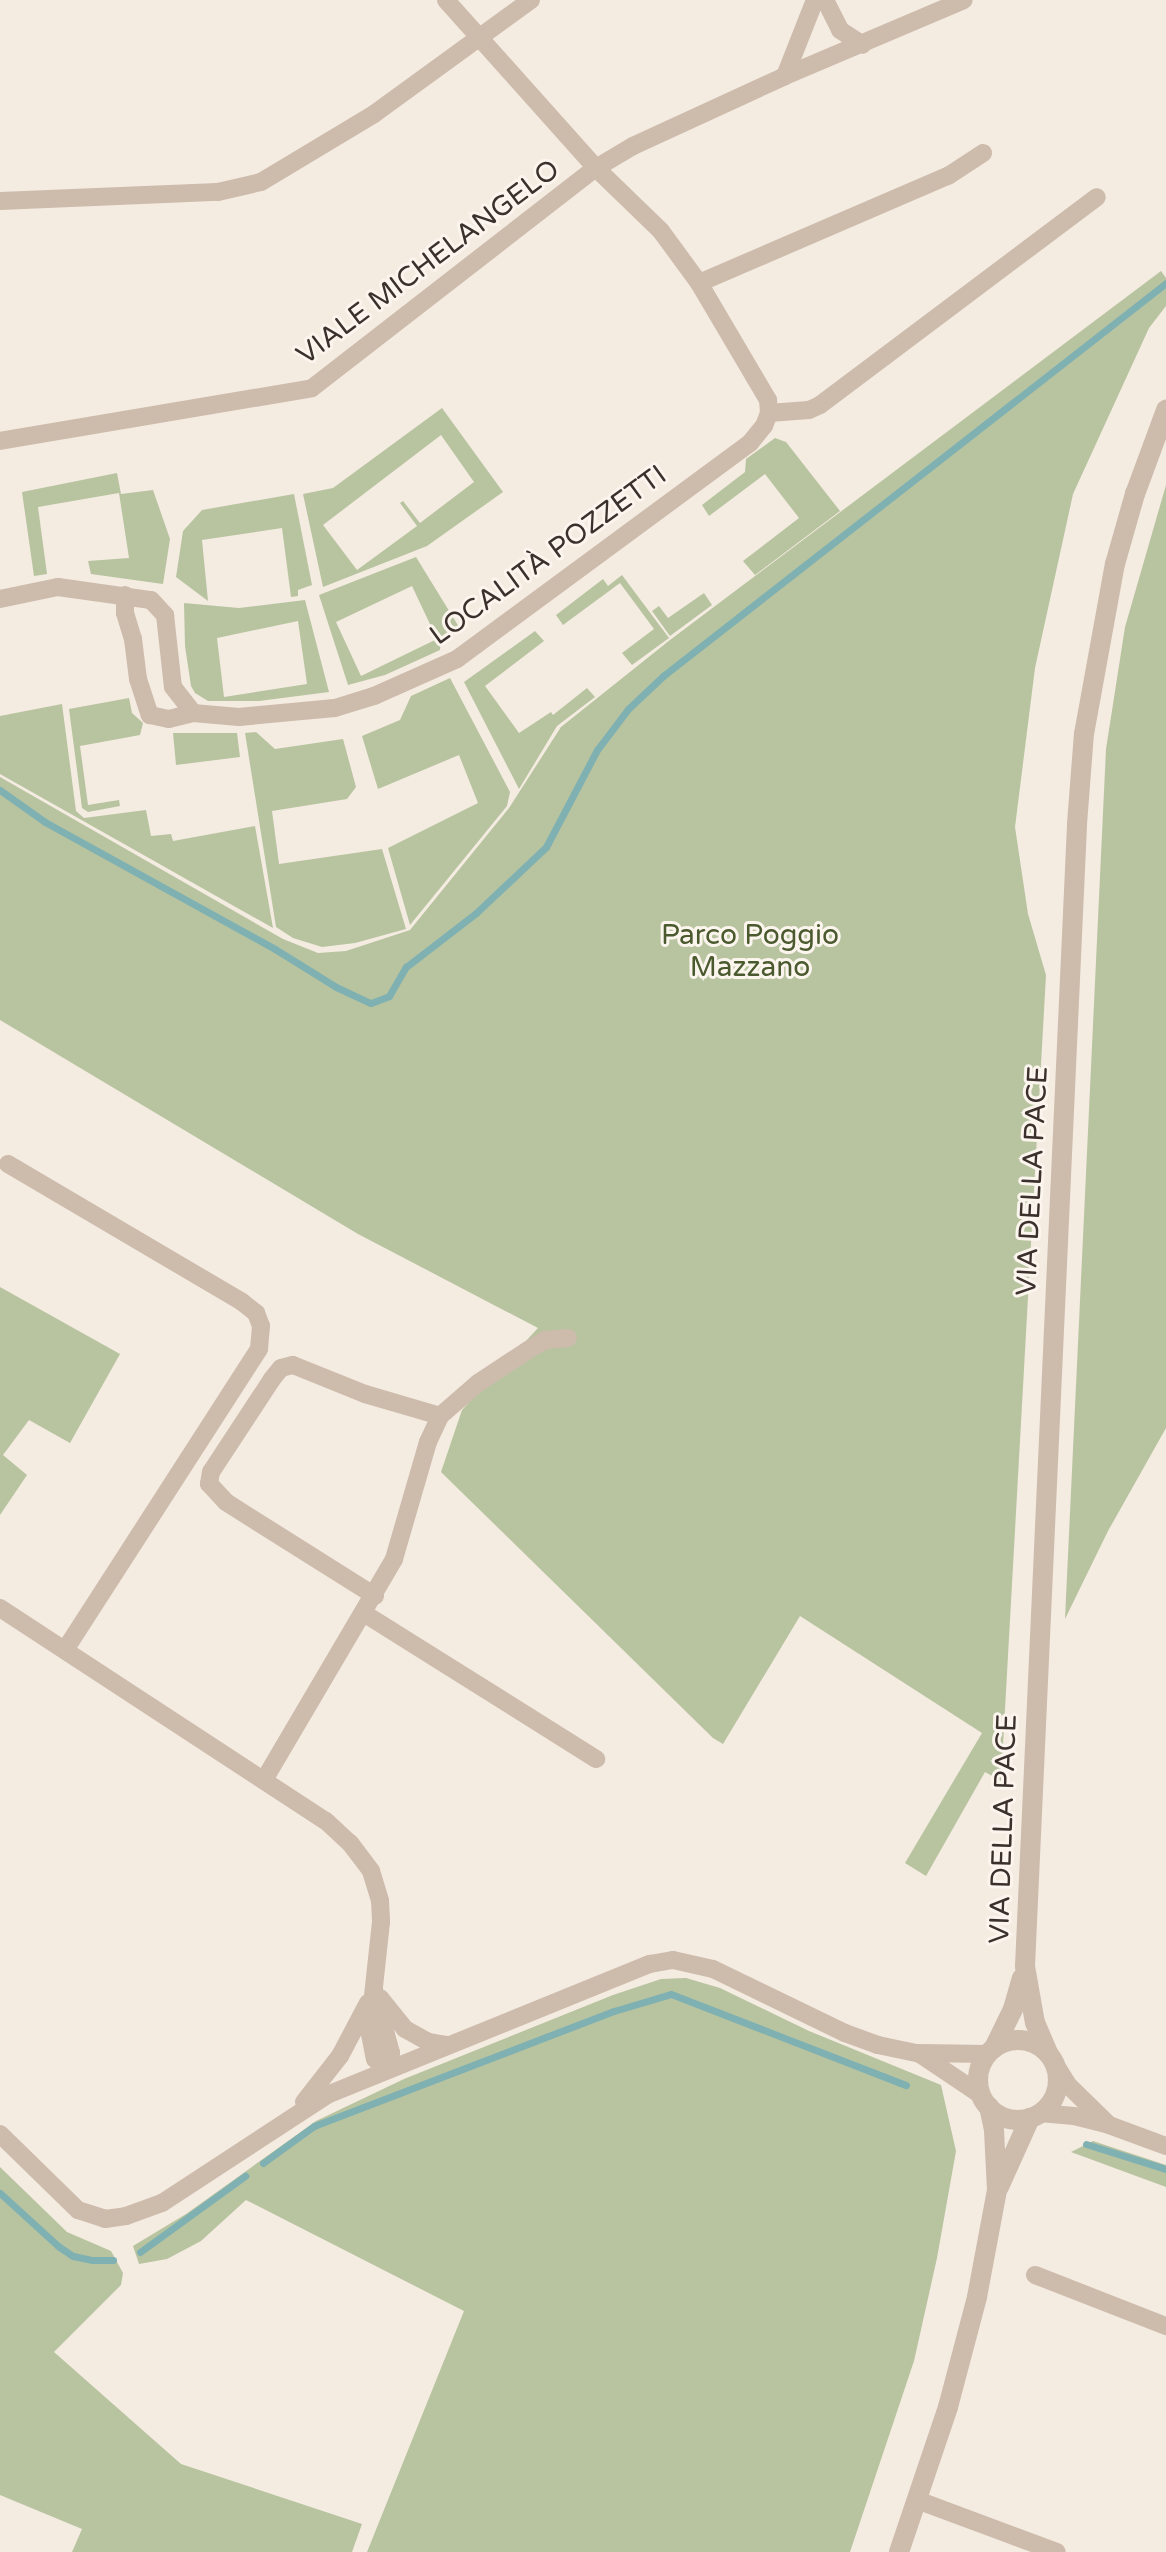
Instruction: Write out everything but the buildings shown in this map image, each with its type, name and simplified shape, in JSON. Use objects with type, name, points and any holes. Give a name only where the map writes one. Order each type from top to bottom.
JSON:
[{"type":"street","points":[[446,0],[596,168],[641,208],[699,283],[768,400],[769,413],[809,410],[820,405],[1097,197]]},
{"type":"street","points":[[0,201],[218,192],[261,182],[374,114],[531,0]]},
{"type":"street","points":[[785,76],[815,0]]},
{"type":"street","points":[[825,0],[840,30],[863,45]]},
{"type":"street","name":"VIALE MICHELANGELO","points":[[0,441],[312,388],[596,168],[633,146],[785,76],[964,0]]},
{"type":"street","points":[[699,283],[948,176],[983,153]]},
{"type":"street","name":"VIA DELLA PACE","points":[[1051,2059],[1035,2023],[1025,1966],[1070,927],[1084,734],[1115,564],[1135,494],[1166,410]]},
{"type":"street","name":"LOCALITÀ POZZETTI","points":[[125,595],[125,613],[146,708],[156,718],[193,713],[239,717],[335,708],[374,696],[449,664],[750,443],[769,413]]},
{"type":"street","points":[[0,599],[58,587],[151,600],[165,615],[173,687],[193,713]]},
{"type":"street","points":[[8,1164],[242,1302],[256,1313],[261,1326],[259,1349],[65,1650]]},
{"type":"street","points":[[264,1780],[365,1614],[403,1539],[428,1442],[440,1416],[478,1383],[528,1350],[545,1340],[568,1338]]},
{"type":"street","points":[[375,1596],[226,1502],[209,1484],[211,1472],[272,1379],[281,1368],[293,1365],[365,1394],[440,1416]]},
{"type":"street","points":[[0,1608],[326,1821],[350,1843],[371,1871],[381,1922],[371,2048],[375,2059],[387,2068]]},
{"type":"street","points":[[365,1614],[596,1759]]},
{"type":"street","points":[[0,2134],[72,2205],[105,2219],[126,2216],[162,2203],[327,2095],[387,2068],[650,1964],[675,1960],[713,1969],[845,2033],[917,2053],[991,2051],[1014,2040],[1026,2041],[1051,2059],[1068,2085],[1109,2125]]},
{"type":"street","name":"VIA DELLA PACE","points":[[991,2051],[1013,2009],[1025,1966]]},
{"type":"street","points":[[374,1990],[405,2029],[428,2042],[446,2045]]},
{"type":"street","points":[[294,2114],[340,2056],[374,1990]]},
{"type":"street","points":[[899,2552],[965,2347],[997,2190],[994,2130],[979,2074],[991,2051]]},
{"type":"street","points":[[917,2053],[1008,2119],[1074,2116],[1166,2146]]},
{"type":"street","points":[[997,2190],[1035,2116],[1056,2092],[1051,2059]]},
{"type":"street","points":[[1035,2275],[1166,2326]]},
{"type":"street","points":[[917,2500],[1057,2552]]},
{"type":"green space","name":"Parco Poggio Mazzano","points":[[1161,271],[1166,278],[1166,306],[1149,328],[1073,494],[1035,668],[1015,827],[1028,914],[1046,975],[1001,1781],[985,1772],[926,1876],[905,1863],[982,1733],[800,1616],[723,1744],[713,1738],[441,1472],[462,1410],[538,1328],[358,1234],[0,1020],[0,777],[283,939],[318,953],[346,951],[410,930],[509,808],[561,727],[670,640]]},
{"type":"green space","points":[[442,408],[503,492],[427,546],[323,587],[303,494],[333,488]],"holes":[[[441,435],[474,482],[420,523],[403,501],[400,503],[417,526],[357,570],[323,525]]]},
{"type":"green space","points":[[775,438],[786,442],[840,511],[755,575],[743,561],[799,518],[765,474],[709,516],[702,505],[745,472],[746,459]]},
{"type":"green space","points":[[117,473],[121,494],[153,490],[170,539],[163,584],[91,574],[88,561],[129,558],[119,493],[38,507],[47,574],[34,576],[22,492]]},
{"type":"green space","points":[[1166,485],[1166,1428],[1108,1531],[1065,1619],[1106,749],[1125,627]]},
{"type":"green space","points":[[294,494],[312,585],[298,590],[298,596],[291,597],[282,528],[202,540],[208,601],[176,577],[183,531],[202,510]]},
{"type":"green space","points":[[416,557],[459,627],[441,638],[440,650],[385,675],[348,685],[319,595]],"holes":[[[412,586],[437,639],[361,676],[336,622]]]},
{"type":"green space","points":[[622,575],[669,638],[632,665],[622,653],[654,629],[620,583],[563,625],[556,615],[603,579],[608,586]]},
{"type":"green space","points":[[704,593],[712,605],[670,636],[652,611],[659,606],[668,618]]},
{"type":"green space","points":[[305,600],[329,692],[259,701],[208,701],[195,693],[191,686],[185,646],[184,603],[239,608]],"holes":[[[298,621],[307,684],[224,697],[217,638]]]},
{"type":"green space","points":[[535,631],[544,641],[485,686],[519,733],[551,712],[553,715],[587,688],[595,697],[557,726],[519,789],[464,682]]},
{"type":"green space","points":[[450,678],[510,792],[507,806],[410,925],[388,848],[478,803],[459,755],[378,789],[362,736],[400,720],[411,696]]},
{"type":"green space","points":[[129,698],[132,713],[143,723],[140,735],[80,746],[88,805],[119,800],[120,806],[88,812],[82,808],[69,709]]},
{"type":"green space","points":[[62,704],[76,811],[84,818],[146,810],[151,836],[171,834],[173,841],[255,826],[273,928],[0,774],[0,716]]},
{"type":"green space","points":[[256,732],[275,749],[343,739],[356,787],[347,799],[272,811],[279,864],[382,849],[406,929],[355,943],[322,947],[293,938],[276,927],[245,733]]},
{"type":"green space","points":[[173,733],[237,733],[240,757],[176,765]]},
{"type":"green space","points":[[0,1287],[120,1354],[70,1443],[29,1420],[3,1455],[27,1475],[0,1515]]},
{"type":"green space","points":[[686,1978],[720,1988],[809,2031],[941,2085],[956,2151],[937,2258],[914,2361],[850,2552],[367,2552],[464,2311],[246,2200],[201,2241],[167,2259],[139,2264],[133,2246],[186,2214],[316,2121],[404,2079],[613,1995],[661,1979]]},
{"type":"green space","points":[[1093,2141],[1166,2165],[1166,2187],[1071,2152]]},
{"type":"green space","points":[[0,2167],[67,2232],[111,2251],[123,2273],[121,2285],[54,2352],[181,2464],[362,2524],[352,2552],[72,2552],[82,2529],[0,2495]]},
{"type":"waterway","points":[[0,790],[45,822],[275,949],[336,987],[371,1003],[389,996],[406,967],[476,913],[546,847],[597,750],[628,709],[663,676],[1166,283]]},
{"type":"waterway","points":[[263,2163],[314,2126],[614,2011],[671,1994],[906,2085]]},
{"type":"waterway","points":[[1086,2144],[1166,2169]]},
{"type":"waterway","points":[[140,2252],[245,2176]]},
{"type":"waterway","points":[[0,2193],[73,2256],[113,2260]]}]
